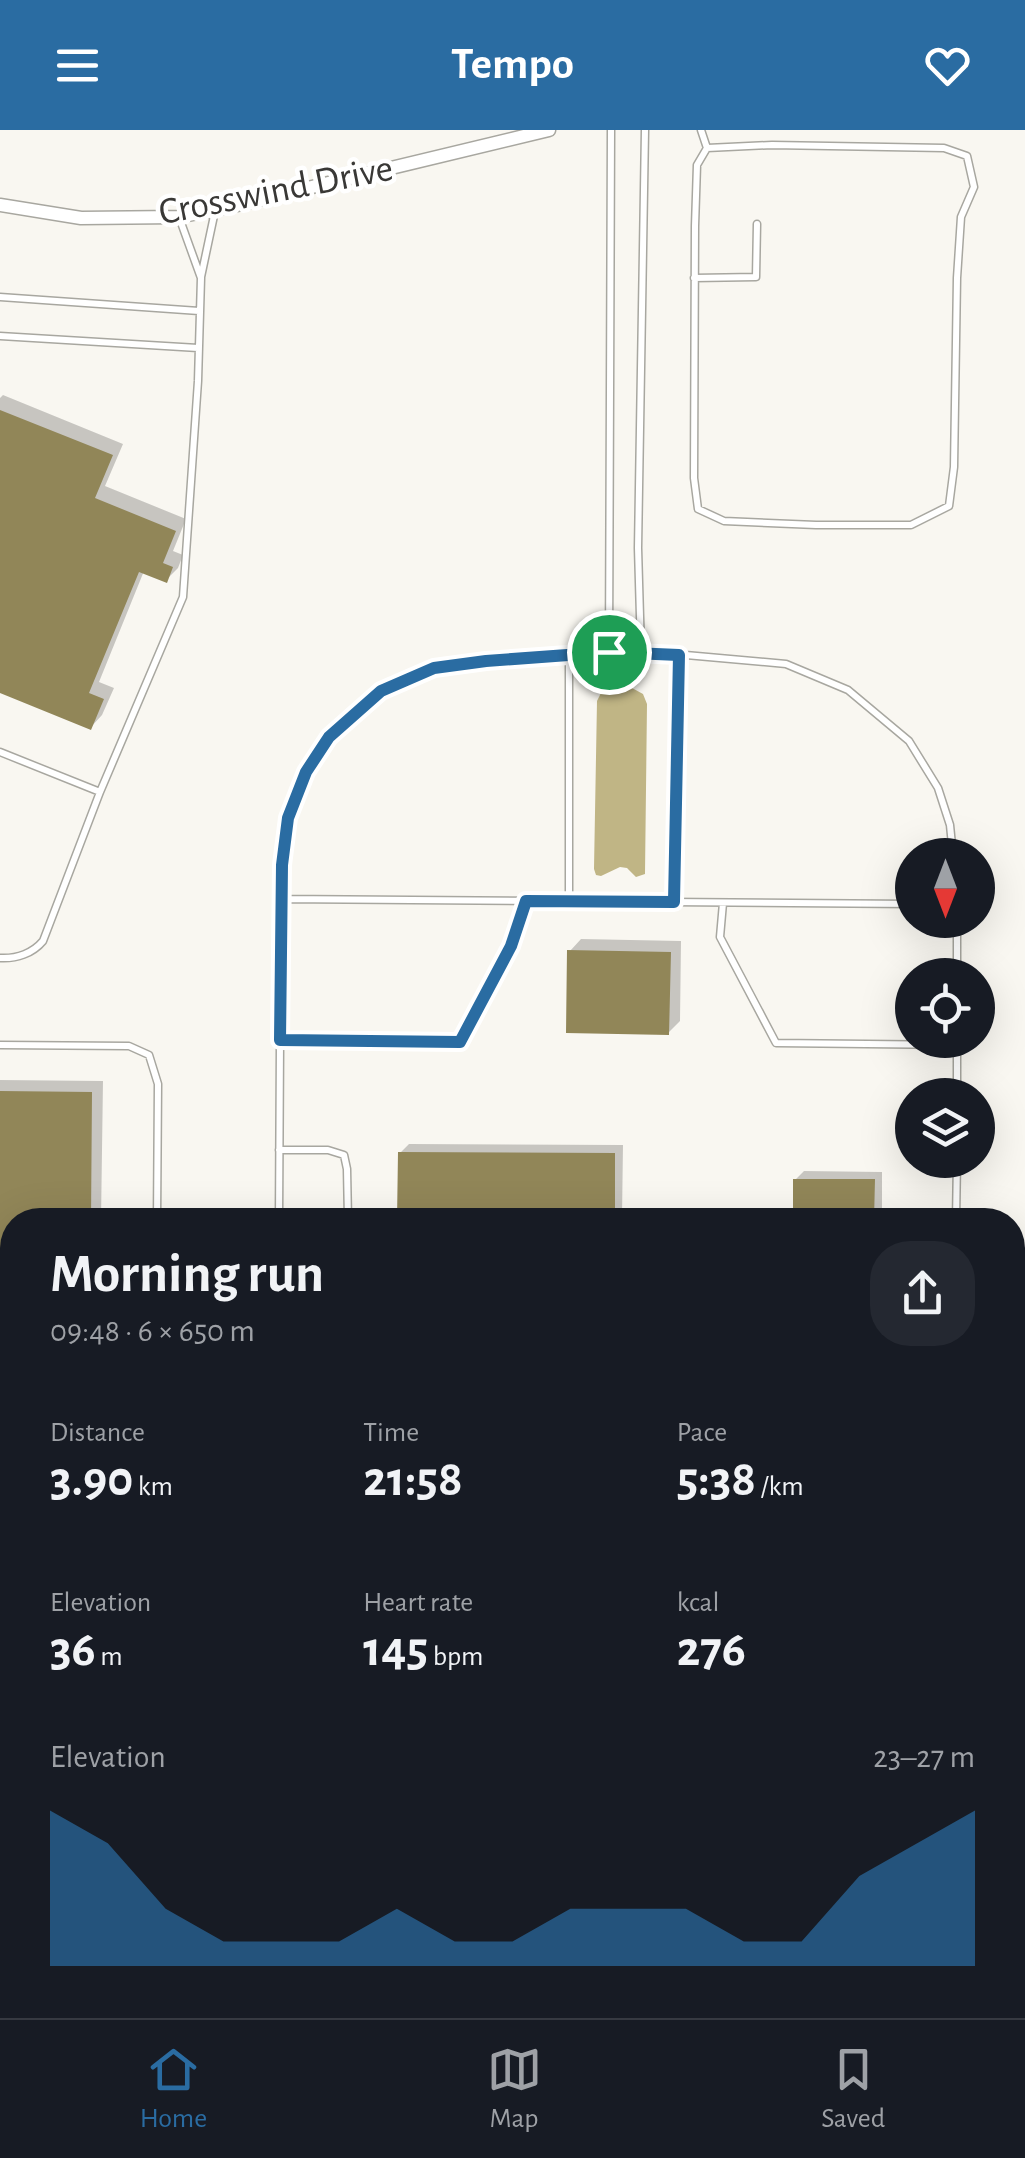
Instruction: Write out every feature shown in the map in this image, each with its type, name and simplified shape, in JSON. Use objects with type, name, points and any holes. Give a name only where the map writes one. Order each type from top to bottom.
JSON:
[{"type":"street","name":"Crosswind Drive","points":[[0,205],[81,218],[178,217],[548,130]]},
{"type":"lane","points":[[609,652],[611,130]]},
{"type":"lane","points":[[641,652],[638,548],[645,130]]},
{"type":"lane","points":[[701,130],[707,148],[698,165],[694,278],[694,478],[698,509],[724,521],[911,525],[949,506],[961,217],[974,187],[967,156],[944,148],[707,148]]},
{"type":"lane","points":[[0,958],[36,950],[44,940],[100,792],[183,597],[201,278],[215,210]]},
{"type":"lane","points":[[178,217],[201,278]]},
{"type":"lane","points":[[694,278],[756,277],[757,224]]},
{"type":"lane","points":[[0,297],[200,311]]},
{"type":"lane","points":[[0,336],[199,348]]},
{"type":"lane","points":[[279,1208],[281,899],[288,818],[306,772],[329,737],[381,691],[434,668],[609,652],[786,664],[848,690],[909,741],[938,788],[951,838]]},
{"type":"lane","points":[[569,655],[570,902]]},
{"type":"lane","points":[[674,902],[679,655]]},
{"type":"lane","points":[[0,752],[100,792]]},
{"type":"lane","points":[[281,899],[895,904]]},
{"type":"lane","points":[[280,1040],[460,1042],[511,946],[526,901]]},
{"type":"lane","points":[[723,903],[720,938],[776,1043],[895,1043]]},
{"type":"lane","points":[[0,1045],[128,1046],[148,1055],[158,1084],[158,1208]]},
{"type":"lane","points":[[280,1150],[328,1150],[344,1156],[348,1208]]},
{"type":"lane","points":[[956,1178],[956,1208]]},
{"type":"shaded area","points":[[621,682],[643,694],[647,704],[645,874],[636,877],[627,868],[620,867],[601,876],[594,869],[597,701],[601,693]]},
{"type":"building","points":[[0,410],[113,455],[95,498],[176,531],[163,563],[173,567],[167,583],[139,572],[89,693],[104,699],[91,730],[0,693]]},
{"type":"building","points":[[567,950],[671,952],[669,1035],[566,1033]]},
{"type":"building","points":[[0,1091],[92,1092],[91,1208],[0,1208]]},
{"type":"building","points":[[398,1152],[615,1153],[615,1208],[397,1208]]},
{"type":"building","points":[[793,1179],[875,1179],[874,1208],[793,1208]]},
{"type":"route","points":[[609,652],[679,655],[674,902],[526,901],[511,946],[460,1042],[280,1040],[282,865],[288,818],[306,772],[329,737],[381,691],[434,668],[609,652]]}]
